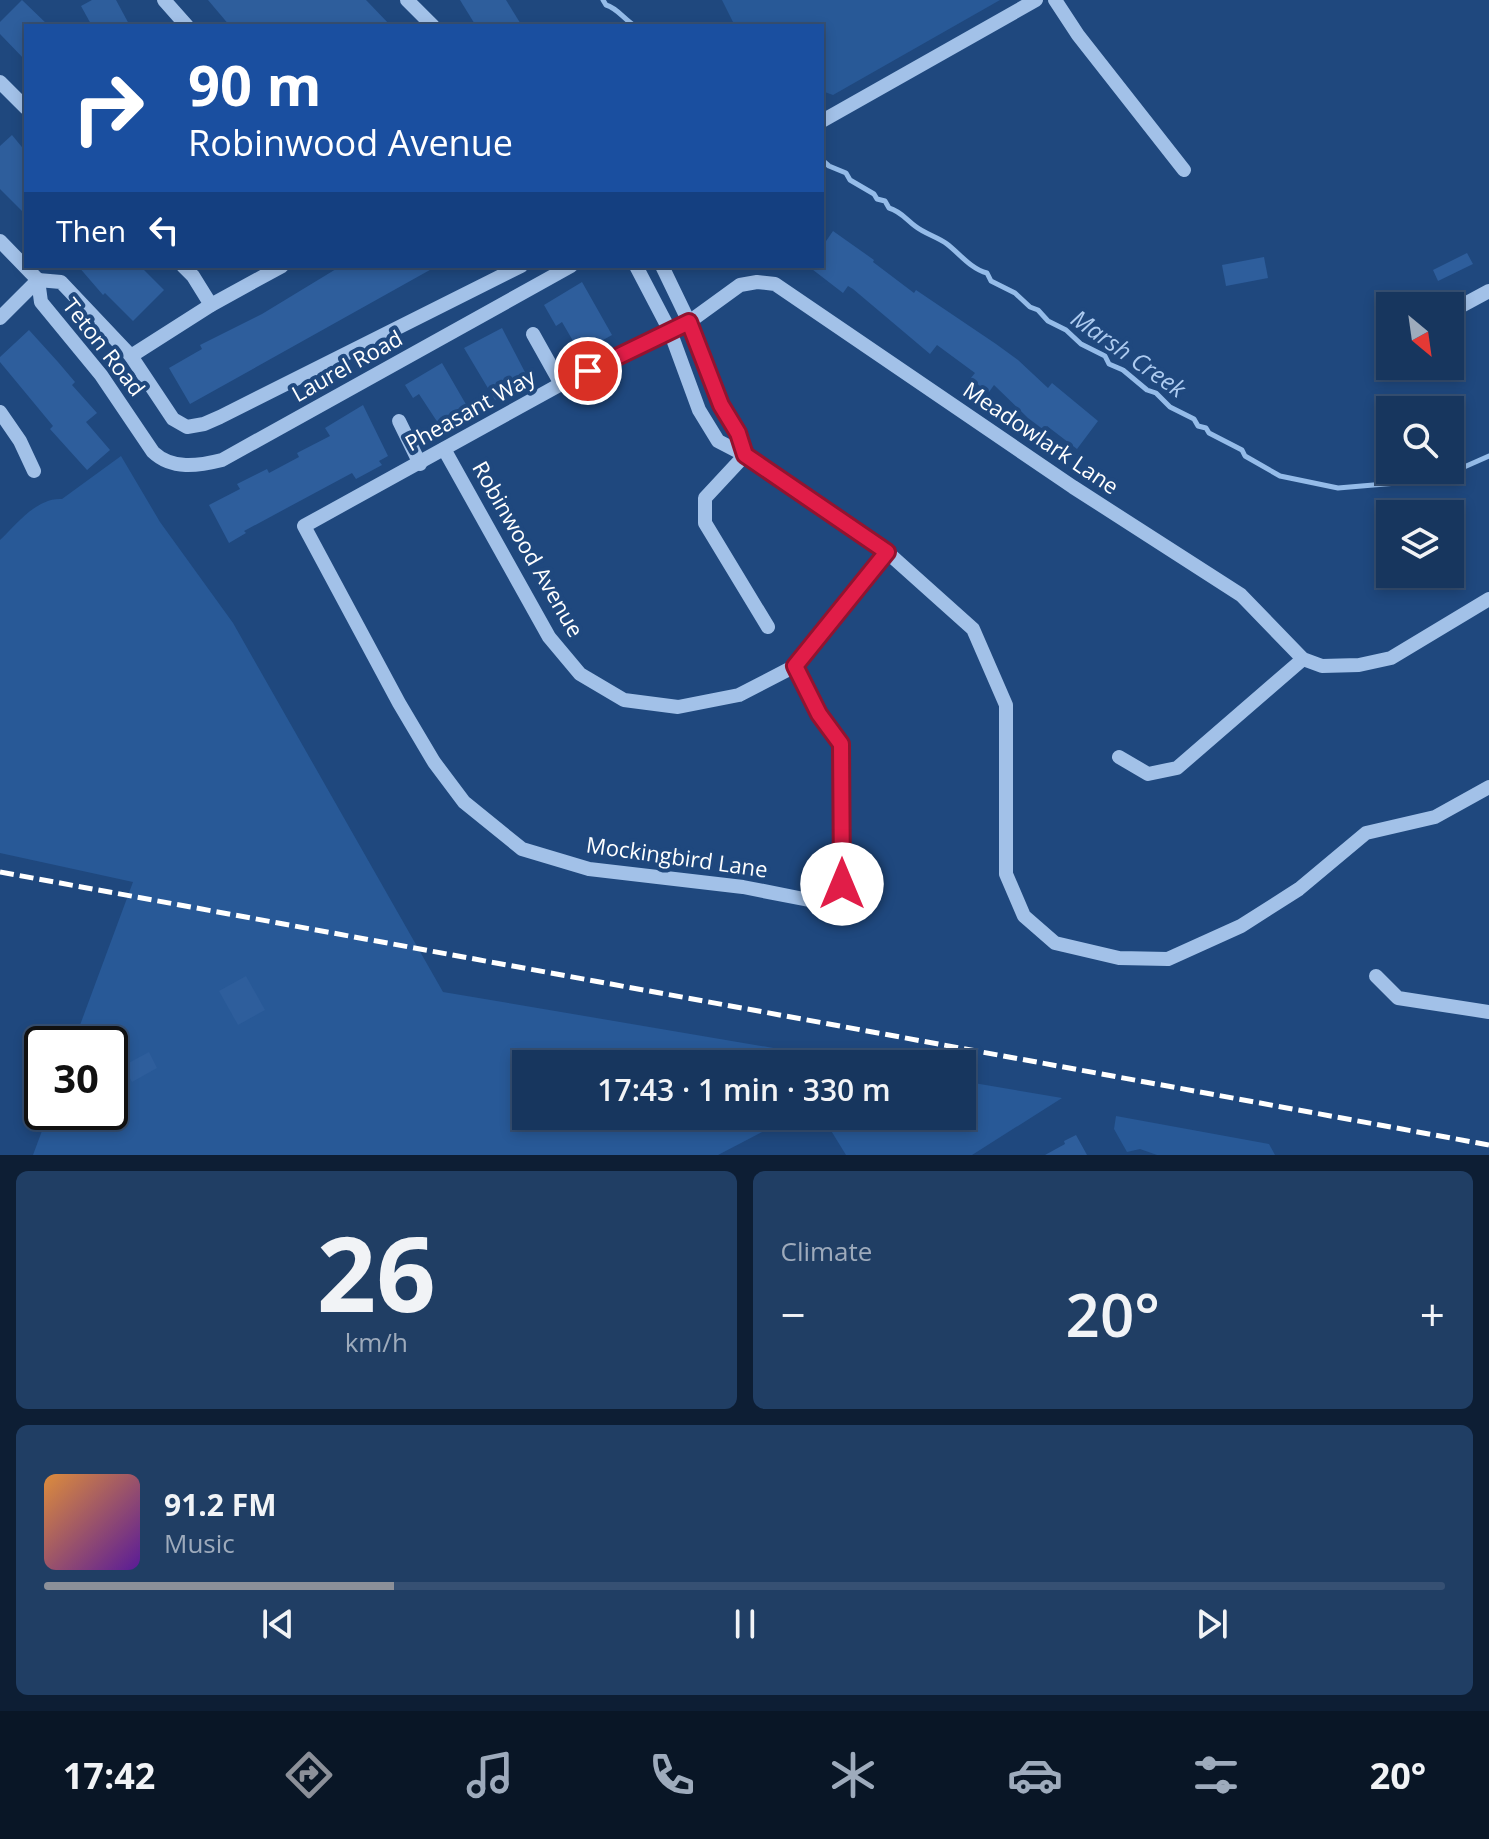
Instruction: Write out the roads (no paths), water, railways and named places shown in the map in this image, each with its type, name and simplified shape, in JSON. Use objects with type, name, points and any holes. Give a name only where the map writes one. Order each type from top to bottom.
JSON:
[{"type":"street","points":[[164,0],[185,24]]},
{"type":"street","points":[[407,0],[431,24]]},
{"type":"street","points":[[828,118],[1036,0]]},
{"type":"street","points":[[1055,0],[1078,35],[1184,170]]},
{"type":"street","points":[[0,82],[24,106]]},
{"type":"street","name":"Teton Road","points":[[0,241],[24,266]]},
{"type":"street","name":"Teton Road","points":[[26,268],[38,280],[41,302],[101,375],[145,438]]},
{"type":"street","points":[[185,268],[211,305]]},
{"type":"street","points":[[131,356],[211,305],[278,268]]},
{"type":"street","name":"Laurel Road","points":[[173,419],[187,427],[204,424],[517,268]]},
{"type":"street","name":"Laurel Road","points":[[145,438],[162,460],[175,465],[202,465],[222,460],[567,268]]},
{"type":"street","points":[[637,268],[670,331],[699,410],[718,441],[745,455],[887,552],[973,629],[1006,705],[1006,874],[1024,916],[1055,943],[1119,958],[1168,959],[1241,926],[1299,889],[1366,833],[1435,817],[1489,787]]},
{"type":"street","points":[[663,268],[689,322],[721,405],[738,433],[745,455]]},
{"type":"street","points":[[0,318],[38,280]]},
{"type":"street","name":"Teton Road","points":[[38,280],[61,282],[131,356],[173,419]]},
{"type":"street","name":"Meadowlark Lane","points":[[740,285],[757,282],[775,284],[1073,487],[1241,595],[1303,659]]},
{"type":"street","name":"Pheasant Way","points":[[304,526],[561,384],[689,322],[740,285]]},
{"type":"street","points":[[1464,304],[1489,291]]},
{"type":"street","points":[[533,334],[561,384]]},
{"type":"street","points":[[0,412],[20,441],[34,471]]},
{"type":"street","points":[[399,421],[420,464]]},
{"type":"street","name":"Robinwood Avenue","points":[[444,449],[549,637],[580,674],[624,700],[678,707],[739,695],[795,666],[887,552]]},
{"type":"street","points":[[745,455],[705,498],[705,523],[768,627]]},
{"type":"street","name":"Mockingbird Lane","points":[[304,526],[399,703],[434,762],[464,802],[522,849],[589,869],[743,887],[809,900],[828,896],[842,884],[841,744],[819,714],[795,666]]},
{"type":"street","points":[[1119,757],[1148,774],[1177,768],[1303,659],[1322,666],[1359,665],[1391,658],[1489,599]]},
{"type":"street","points":[[1376,976],[1398,998],[1489,1012]]},
{"type":"waterway","name":"Marsh Creek","points":[[603,0],[633,24]]},
{"type":"waterway","name":"Marsh Creek","points":[[824,162],[846,173],[850,180],[877,199],[885,201],[889,208],[987,273],[991,281],[1015,293],[1048,321],[1105,356],[1109,364],[1156,393],[1170,407],[1194,419],[1198,426],[1242,450],[1245,456],[1280,476],[1338,488],[1385,484]]},
{"type":"waterway","name":"Marsh Creek","points":[[1464,467],[1489,456]]},
{"type":"railway","points":[[0,872],[1489,1145]]}]
